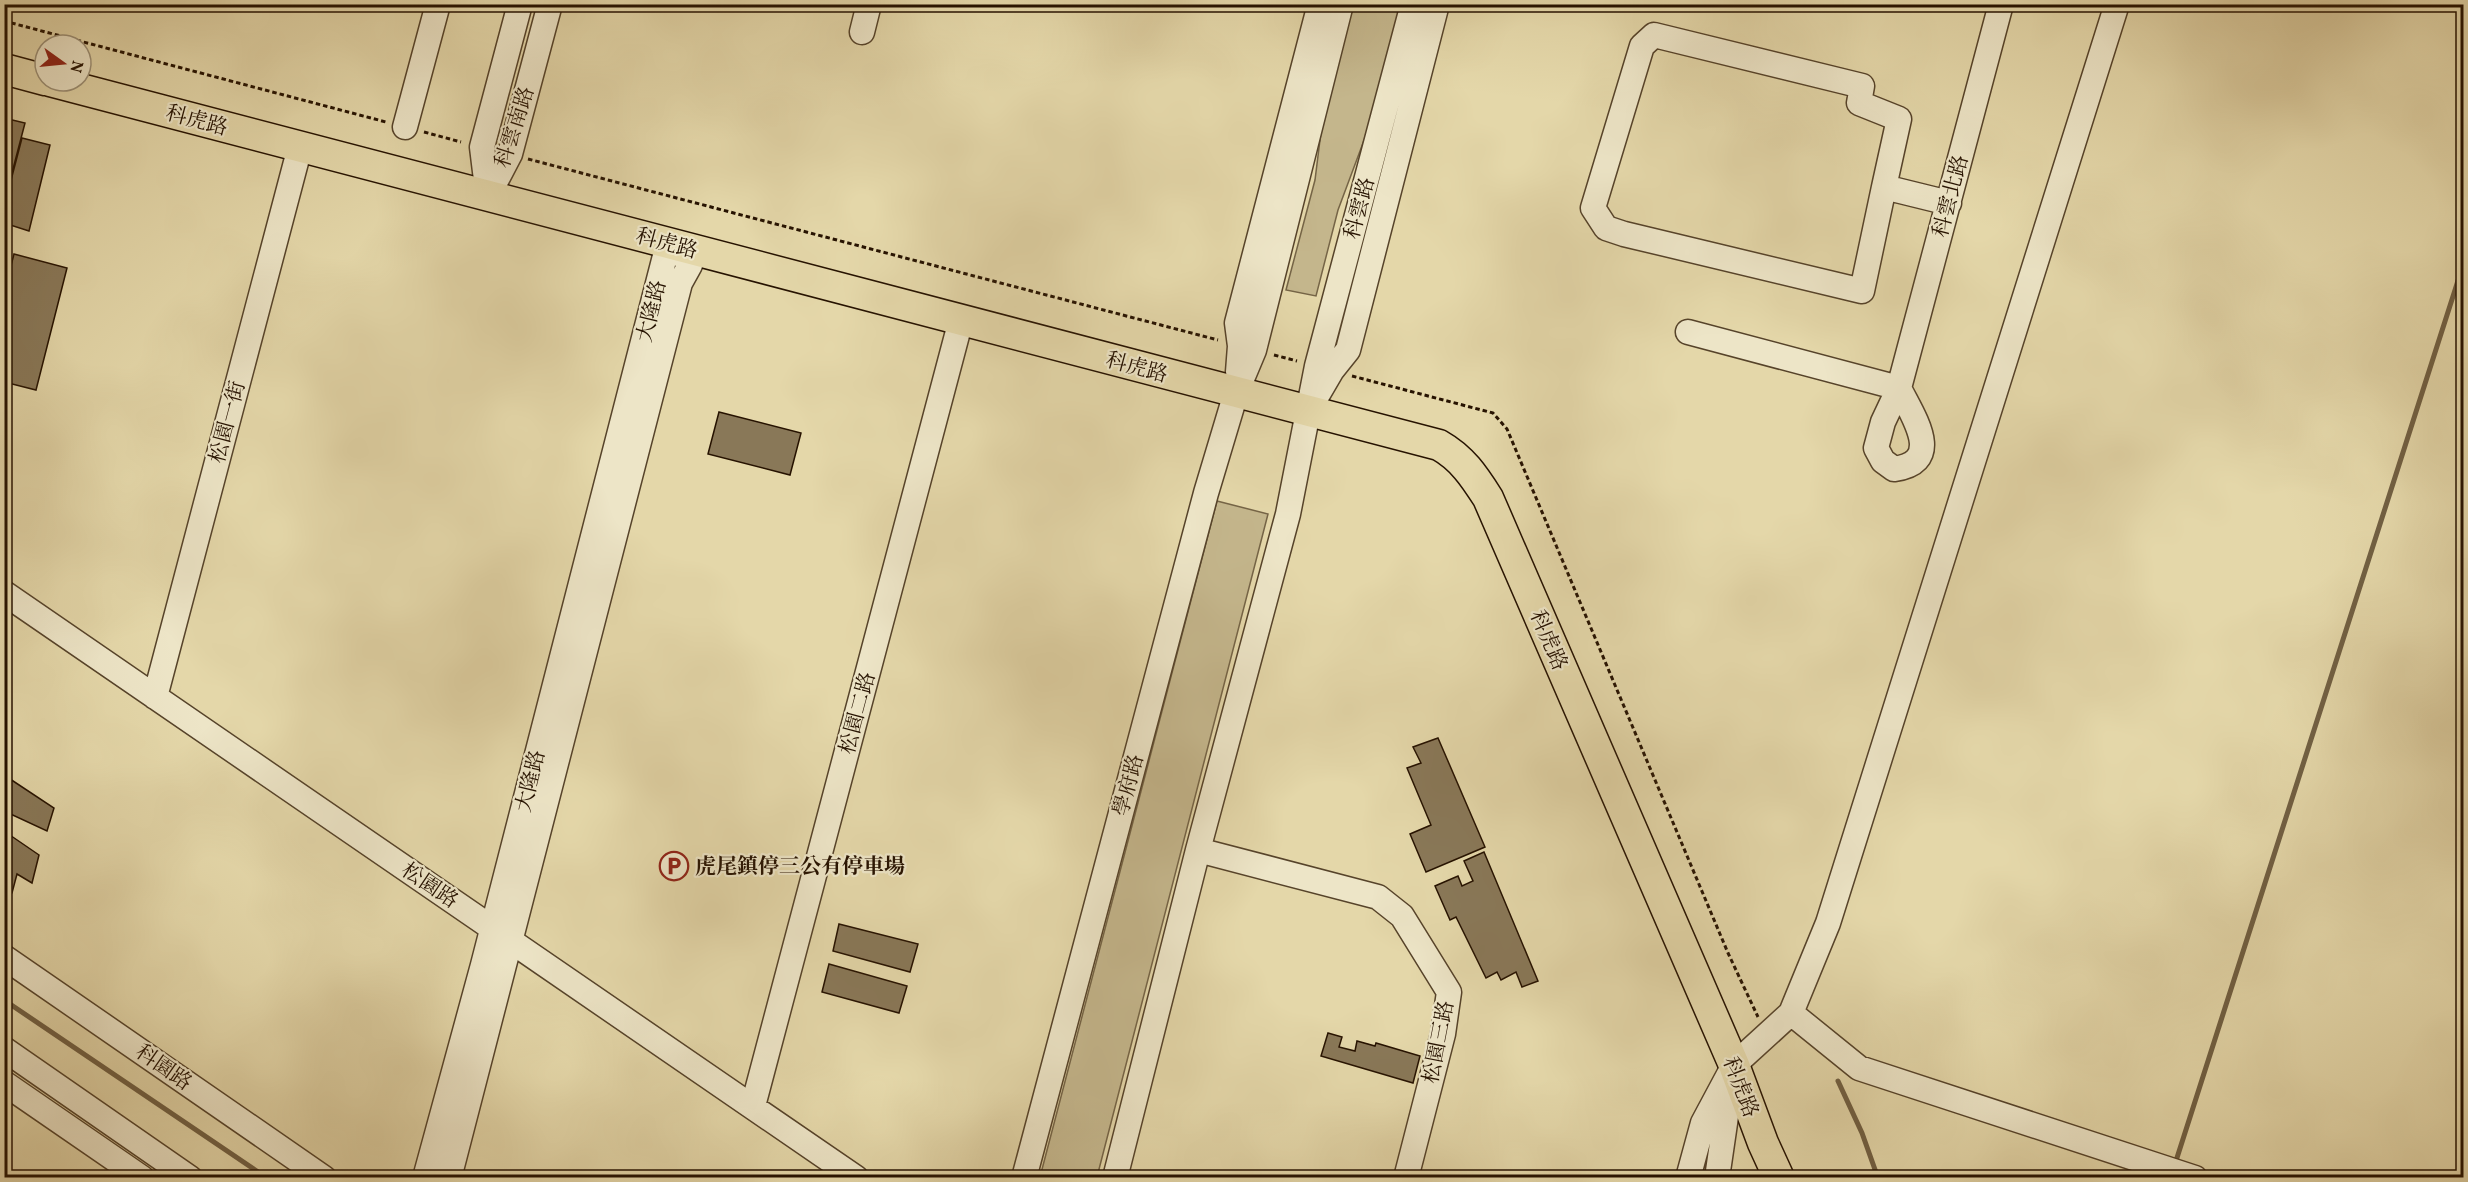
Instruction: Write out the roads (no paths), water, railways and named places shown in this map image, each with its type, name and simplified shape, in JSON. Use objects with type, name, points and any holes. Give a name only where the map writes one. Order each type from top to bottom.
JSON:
[{"type":"main road","points":[[4,69],[33,77]]},
{"type":"main road","name":"科虎路","points":[[93,92],[1439,445],[1454,454],[1470,471],[1488,498],[1734,1065],[1763,1143],[1779,1178]]},
{"type":"street","points":[[405,127],[438,4]]},
{"type":"street","name":"科雲南路","points":[[488,196],[482,147],[520,4]]},
{"type":"street","name":"科雲南路","points":[[488,196],[510,154],[550,4]]},
{"type":"street","points":[[862,32],[869,4]]},
{"type":"street","points":[[1247,348],[1237,323],[1320,4]]},
{"type":"street","points":[[1236,393],[1341,4]]},
{"type":"street","name":"科雲路","points":[[1308,412],[1325,368],[1413,4]]},
{"type":"street","points":[[1325,368],[1348,350],[1437,4]]},
{"type":"street","name":"科雲北路","points":[[1688,332],[1899,388],[2001,4]]},
{"type":"street","points":[[1688,1178],[1703,1123],[1734,1065],[1791,1013],[1828,923],[2117,4]]},
{"type":"street","points":[[1654,35],[1862,86],[1859,103],[1899,119],[1884,187],[1862,291],[1624,234],[1606,228],[1593,208],[1642,46],[1654,35]]},
{"type":"street","name":"松園一街","points":[[155,697],[300,147]]},
{"type":"street","points":[[1884,187],[1949,203]]},
{"type":"street","name":"大隆路","points":[[426,1178],[501,934],[680,283],[690,265],[675,245]]},
{"type":"street","name":"松園二路","points":[[753,1106],[961,320]]},
{"type":"street","name":"學府路","points":[[1024,1178],[1206,493],[1236,393]]},
{"type":"street","points":[[1115,1178],[1198,850],[1288,514],[1308,412]]},
{"type":"street","name":"松園路","points":[[4,593],[856,1178]]},
{"type":"street","name":"松園三路","points":[[1198,850],[1378,897],[1402,916],[1449,992],[1443,1034],[1406,1178]]},
{"type":"street","name":"大隆路","points":[[449,1178],[501,934]]},
{"type":"street","name":"科園路","points":[[4,957],[324,1178]]},
{"type":"street","points":[[1791,1013],[1858,1068],[2195,1178]]},
{"type":"street","points":[[4,1049],[190,1178]]},
{"type":"street","points":[[1717,1178],[1734,1065]]},
{"type":"street","points":[[4,1083],[142,1178]]},
{"type":"waterway","points":[[2175,1164],[2464,262]]},
{"type":"waterway","points":[[4,1000],[267,1178]]},
{"type":"waterway","points":[[1838,1081],[1862,1133],[1878,1178]]},
{"type":"place","name":"虎尾鎮停三公有停車場","points":[[674,866]]}]
